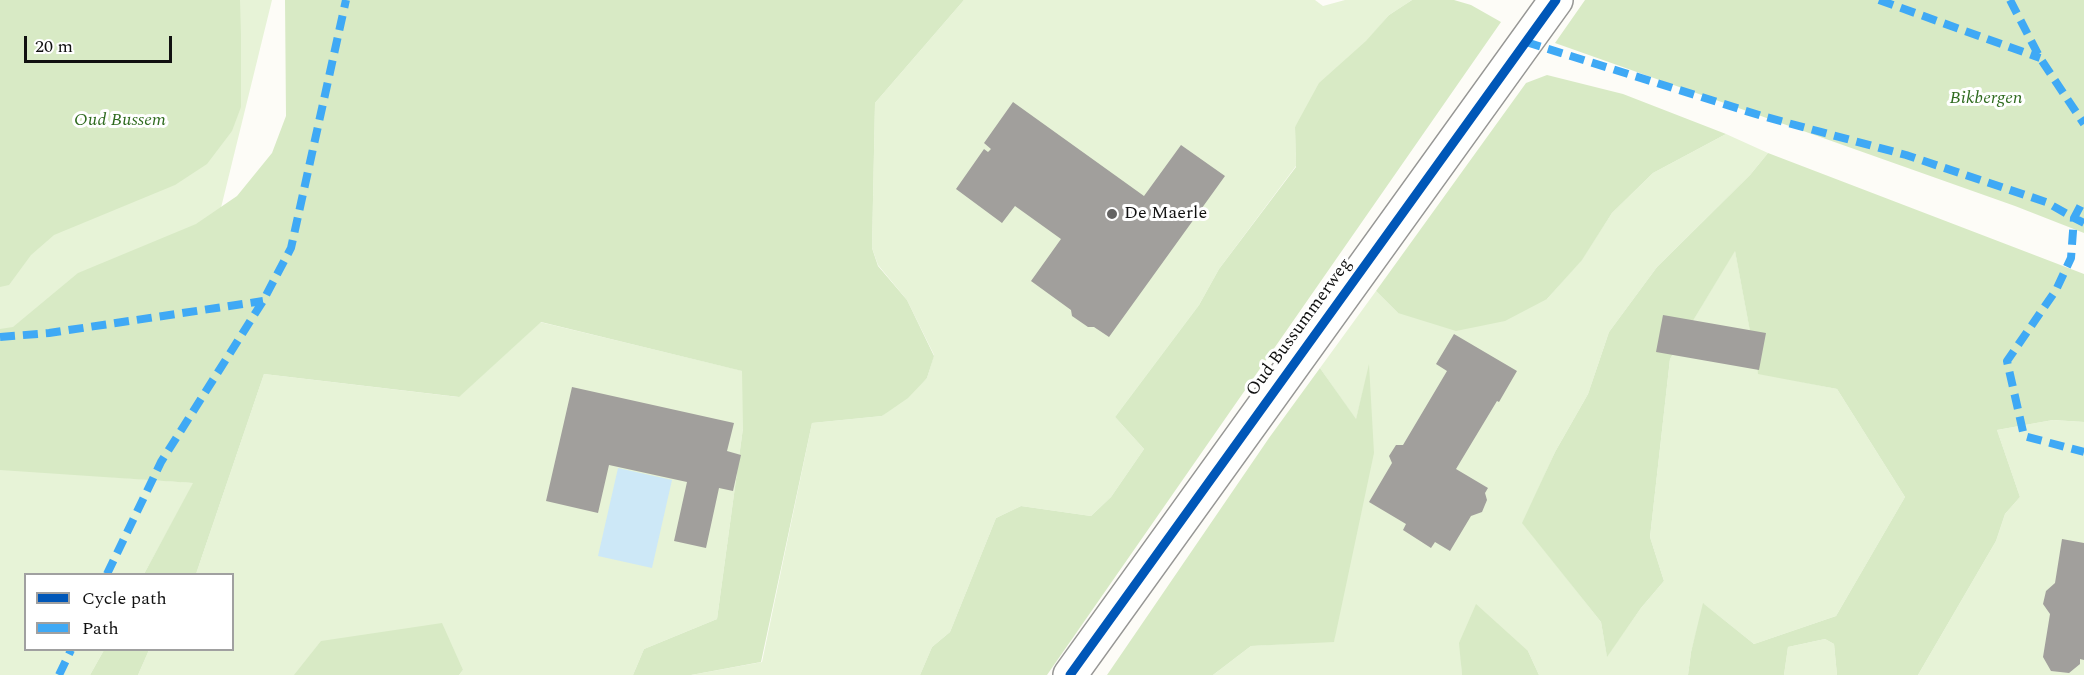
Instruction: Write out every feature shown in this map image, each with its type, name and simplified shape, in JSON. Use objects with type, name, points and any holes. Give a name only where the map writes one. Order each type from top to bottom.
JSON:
[{"type":"street","name":"Oud Bussummerweg","points":[[1070,675],[1556,0]]},
{"type":"green space","name":"Oud Bussem","points":[[0,0],[272,0],[218,220],[111,477],[194,483],[145,573],[24,573],[24,651],[103,651],[90,675],[0,675]]},
{"type":"green space","points":[[0,0],[240,0],[241,107],[232,131],[207,164],[175,185],[54,235],[31,255],[9,285],[0,287]]},
{"type":"green space","points":[[285,0],[964,0],[875,103],[872,248],[878,266],[907,300],[934,356],[927,378],[908,398],[882,416],[812,423],[761,662],[691,675],[633,675],[644,649],[717,619],[743,428],[742,371],[541,322],[459,397],[264,374],[196,573],[145,573],[193,483],[0,470],[0,329],[13,327],[78,273],[196,224],[237,196],[272,153],[286,116]]},
{"type":"green space","points":[[964,0],[1315,0],[1323,6],[1345,0],[1412,0],[1389,15],[1295,127],[1296,166],[1219,269],[1199,305],[1115,417],[1144,449],[1111,497],[1091,516],[1021,506],[996,518],[950,632],[932,647],[920,675],[691,675],[762,662],[812,423],[882,416],[927,378],[934,355],[907,300],[878,265],[872,248],[875,103]]},
{"type":"green space","points":[[1412,0],[1454,0],[1471,5],[1501,22],[1047,675],[920,675],[932,647],[950,632],[996,518],[1021,506],[1091,516],[1111,497],[1144,449],[1115,417],[1199,305],[1219,269],[1296,167],[1295,127],[1319,83],[1366,41],[1389,15]]},
{"type":"green space","name":"Bikbergen","points":[[1585,0],[2084,0],[2084,233],[2015,206],[1555,43]]},
{"type":"green space","points":[[1547,75],[1623,94],[1726,134],[1653,173],[1612,213],[1582,260],[1547,299],[1505,321],[1456,331],[1398,313],[1376,291],[1526,83]]},
{"type":"green space","points":[[1726,134],[1768,153],[1750,175],[1657,267],[1609,332],[1588,394],[1555,452],[1523,523],[1601,622],[1607,656],[1641,608],[1664,581],[1650,537],[1670,359],[1735,250],[1758,373],[1837,389],[1905,497],[1836,616],[1754,644],[1704,604],[1691,652],[1688,675],[1539,675],[1528,651],[1460,643],[1462,675],[1213,675],[1251,646],[1334,641],[1369,367],[1356,420],[1320,368],[1376,291],[1398,313],[1547,299],[1582,259],[1612,213],[1653,173]]},
{"type":"green space","points":[[1768,153],[2084,274],[2084,422],[2053,420],[1997,430],[2020,497],[2005,514],[1996,541],[1918,675],[1837,675],[1834,644],[1825,639],[1788,647],[1784,675],[1688,675],[1703,603],[1754,644],[1836,616],[1905,497],[1837,389],[1758,374],[1735,251],[1670,359],[1650,537],[1664,581],[1641,608],[1607,657],[1601,622],[1522,523],[1555,452],[1588,394],[1609,332],[1657,267],[1750,175]]},
{"type":"green space","points":[[540,322],[743,371],[743,428],[717,619],[644,649],[633,675],[459,675],[463,670],[294,675],[138,675],[149,651],[234,651],[234,573],[196,573],[264,374],[458,397]]},
{"type":"green space","points":[[1369,364],[1374,453],[1334,642],[1251,646],[1213,675],[1107,675],[1269,438],[1320,368],[1356,419]]},
{"type":"green space","points":[[2053,420],[2084,422],[2084,675],[1918,675],[1996,541],[2005,514],[2020,497],[1997,430]]},
{"type":"green space","points":[[1476,604],[1528,651],[1539,675],[1462,675],[1459,643]]},
{"type":"green space","points":[[442,623],[463,670],[459,675],[294,675],[321,641]]},
{"type":"green space","points":[[1825,639],[1834,644],[1837,675],[1784,675],[1788,647]]},
{"type":"green space","points":[[103,651],[149,651],[138,675],[90,675]]},
{"type":"water","points":[[618,468],[672,480],[652,568],[598,556]]},
{"type":"building","name":"De Maerle","points":[[1013,102],[1144,196],[1181,145],[1225,176],[1109,337],[1072,316],[1071,310],[1031,281],[1061,239],[1015,206],[1002,223],[956,189],[984,149],[988,152],[991,149],[984,143]]},
{"type":"building","points":[[1663,315],[1766,333],[1759,370],[1656,352]]},
{"type":"building","points":[[1454,334],[1517,371],[1456,469],[1488,488],[1485,493],[1487,500],[1482,512],[1471,516],[1450,551],[1435,542],[1431,548],[1403,530],[1406,524],[1369,502],[1392,463],[1389,456],[1396,445],[1403,445],[1447,371],[1436,364]]},
{"type":"building","points":[[572,387],[734,423],[727,451],[741,455],[733,491],[719,488],[706,548],[674,541],[687,482],[609,465],[598,513],[546,501]]},
{"type":"building","points":[[2062,539],[2084,543],[2084,660],[2080,659],[2080,664],[2069,673],[2051,671],[2043,657],[2050,614],[2043,604],[2046,591],[2055,583]]},
{"type":"marked path","points":[[107,573],[161,462],[263,301],[291,248],[346,0]]},
{"type":"marked path","points":[[1879,0],[2040,58]]},
{"type":"marked path","points":[[2010,0],[2040,58],[2084,124]]},
{"type":"marked path","points":[[1526,42],[1762,116],[1906,155],[2046,202],[2074,218],[2084,199]]},
{"type":"marked path","points":[[2084,223],[2074,218],[2071,258],[2056,290],[2007,361],[2024,436],[2084,452]]},
{"type":"marked path","points":[[0,337],[49,333],[263,301]]},
{"type":"marked path","points":[[59,675],[71,651]]},
{"type":"cycle path","points":[[1070,675],[1556,0]]},
{"type":"place","name":"De Maerle","points":[[1112,214]]}]
